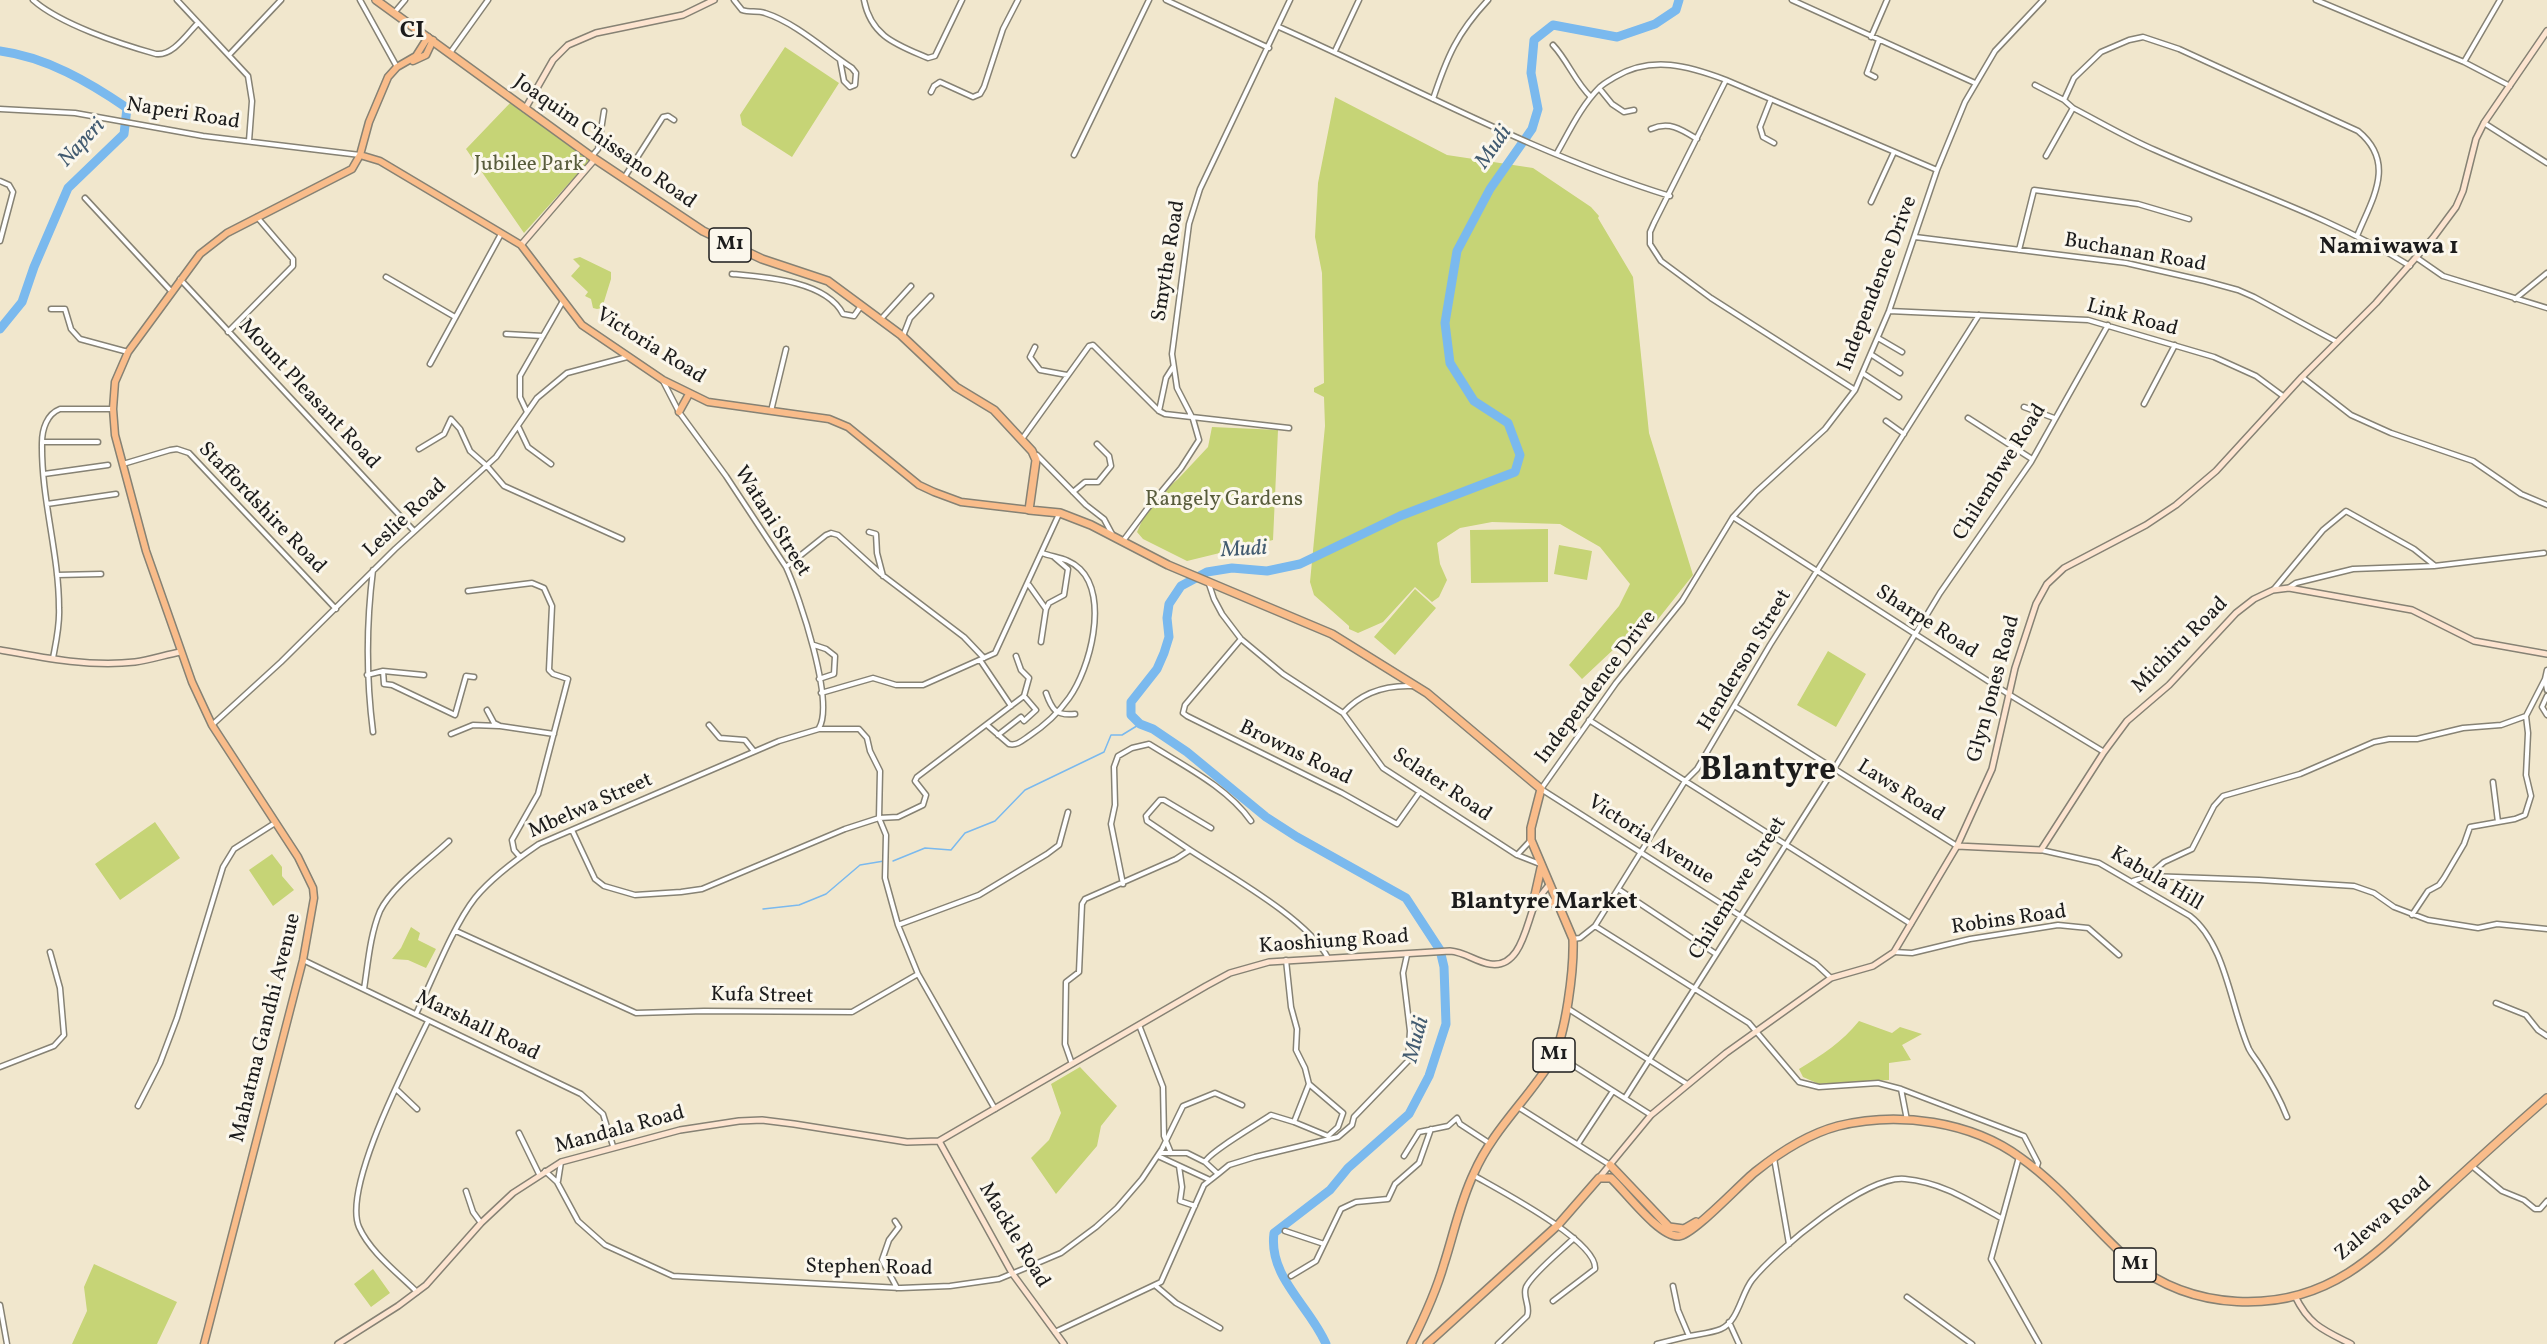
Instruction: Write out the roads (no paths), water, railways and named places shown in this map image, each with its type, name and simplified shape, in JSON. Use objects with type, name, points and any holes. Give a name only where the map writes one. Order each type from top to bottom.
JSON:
[{"type":"highway","name":"Joaquim Chissano Road","points":[[376,0],[594,158],[721,242],[762,259],[828,281],[903,337],[956,387],[994,410],[1032,451]]},
{"type":"highway","points":[[1032,451],[1036,460],[1029,510],[1060,513],[1113,535],[1168,565],[1206,582],[1332,634],[1417,686],[1469,726],[1541,789]]},
{"type":"highway","name":"M1","points":[[1411,1344],[1431,1302],[1445,1263],[1457,1214],[1473,1175],[1490,1144],[1555,1054],[1566,1008],[1574,956],[1574,939],[1531,840],[1533,818],[1541,789]]},
{"type":"highway","points":[[1541,866],[1535,895],[1536,903],[1546,901],[1557,904]]},
{"type":"highway","name":"Zalewa Road","points":[[1610,1166],[1660,1218],[1674,1229],[1689,1227],[1774,1158],[1798,1143],[1839,1126],[1889,1119],[1933,1122],[1960,1129],[2001,1145],[2020,1156],[2130,1261],[2157,1280],[2209,1299],[2267,1302],[2321,1287],[2362,1263],[2547,1098]]},
{"type":"highway","points":[[1427,1344],[1558,1225],[1599,1178]]},
{"type":"highway","name":"Zalewa Road","points":[[1599,1178],[1611,1179],[1661,1230],[1672,1235],[1682,1235],[1694,1229],[1719,1203]]},
{"type":"main road","name":"Mahatma Gandhi Avenue","points":[[204,1344],[303,960],[313,912],[313,888],[298,857],[212,725],[180,651],[152,569],[122,465],[115,435],[113,409],[115,382],[128,352],[200,254],[212,244],[257,217],[347,173],[360,155],[382,88],[397,67],[426,55],[430,39]]},
{"type":"main road","name":"Victoria Road","points":[[360,155],[380,161],[521,244],[582,326],[663,380],[689,394],[708,402],[829,419],[848,428],[919,485],[945,497],[961,502],[1029,510]]},
{"type":"main road","points":[[679,412],[689,394]]},
{"type":"street","points":[[33,0],[45,9],[85,28],[160,55],[170,51],[198,23]]},
{"type":"street","points":[[177,0],[248,76],[252,89],[249,141]]},
{"type":"street","points":[[229,55],[281,0]]},
{"type":"street","points":[[360,0],[397,67]]},
{"type":"street","points":[[394,14],[405,0]]},
{"type":"street","points":[[450,54],[488,0]]},
{"type":"street","points":[[734,0],[742,10],[765,13],[792,27],[840,60],[856,73],[855,85],[850,87],[844,81],[840,60]]},
{"type":"street","points":[[864,0],[867,11],[883,36],[891,42],[928,58],[933,58],[962,0]]},
{"type":"street","points":[[931,92],[940,82],[973,97],[980,94],[1003,29],[1018,0]]},
{"type":"street","points":[[1074,155],[1149,0]]},
{"type":"street","points":[[1166,0],[1269,48]]},
{"type":"street","name":"Smythe Road","points":[[1123,541],[1198,444],[1199,435],[1193,419],[1177,388],[1172,354],[1193,204],[1290,0]]},
{"type":"street","points":[[1335,51],[1359,0]]},
{"type":"street","points":[[1433,99],[1443,68],[1459,35],[1488,0]]},
{"type":"street","points":[[1792,0],[1975,83]]},
{"type":"street","points":[[1871,37],[1887,0]]},
{"type":"street","name":"Independence Drive","points":[[1541,789],[1589,720],[1682,601],[1733,517],[1756,492],[1825,429],[1855,390],[1889,311],[1954,125],[1975,83],[1995,51],[2043,0]]},
{"type":"street","points":[[2316,0],[2464,62],[2511,86]]},
{"type":"street","points":[[2464,62],[2500,0]]},
{"type":"street","points":[[525,109],[553,60],[568,45],[596,33],[683,15],[712,1]]},
{"type":"street","points":[[1279,27],[1335,51],[1433,99],[1557,153],[1640,187],[1670,196]]},
{"type":"street","name":"Glyn Jones Road","points":[[1599,1178],[1651,1114],[1757,1030],[1831,978],[1873,966],[1894,952],[1957,846],[1992,769],[2015,668],[2036,604],[2051,578],[2064,568],[2146,525],[2185,499],[2216,471],[2283,396],[2410,266],[2456,207],[2463,191],[2476,139],[2484,123],[2547,31]]},
{"type":"street","points":[[2064,100],[2074,78],[2101,52],[2129,40],[2143,37],[2179,50],[2358,131],[2368,139],[2380,166],[2380,179],[2357,236]]},
{"type":"street","points":[[1875,77],[1867,73],[1879,40]]},
{"type":"street","points":[[1553,45],[1562,55],[1581,87],[1592,97]]},
{"type":"street","points":[[1557,153],[1578,115],[1599,88],[1624,72],[1653,64],[1673,64],[1694,68],[1726,80],[1937,170]]},
{"type":"street","points":[[1726,80],[1650,232],[1650,244],[1657,257],[1711,298],[1855,390]]},
{"type":"street","points":[[2035,85],[2064,100],[2073,108],[2152,149],[2357,236],[2410,266]]},
{"type":"street","points":[[1599,88],[1611,104],[1624,112],[1634,110]]},
{"type":"street","points":[[1771,99],[1760,127],[1763,137],[1774,143]]},
{"type":"street","points":[[2046,156],[2073,108]]},
{"type":"street","name":"Naperi Road","points":[[0,109],[56,111],[203,136],[360,155]]},
{"type":"street","points":[[521,244],[594,158],[598,149],[604,111]]},
{"type":"street","points":[[624,179],[663,117],[668,116],[674,120]]},
{"type":"street","points":[[2484,123],[2547,163]]},
{"type":"street","points":[[1651,129],[1662,124],[1676,126],[1697,139]]},
{"type":"street","points":[[1871,202],[1894,152]]},
{"type":"street","points":[[0,181],[9,185],[13,192],[0,241]]},
{"type":"street","points":[[2019,250],[2034,190],[2138,204],[2189,219]]},
{"type":"street","points":[[85,198],[171,291]]},
{"type":"street","points":[[228,332],[293,266],[293,259],[257,217]]},
{"type":"street","points":[[430,364],[501,233]]},
{"type":"street","name":"Buchanan Road","points":[[1915,237],[2126,263],[2238,290],[2337,342]]},
{"type":"street","points":[[2417,258],[2444,276],[2514,300],[2547,308]]},
{"type":"street","points":[[2514,300],[2547,273]]},
{"type":"street","points":[[732,274],[802,284],[837,302],[843,314],[854,316],[862,305]]},
{"type":"street","points":[[386,277],[455,317]]},
{"type":"street","name":"Mount Pleasant Road","points":[[180,279],[414,531]]},
{"type":"street","points":[[880,319],[911,286]]},
{"type":"street","points":[[903,337],[910,318],[931,296]]},
{"type":"street","points":[[527,412],[520,397],[520,376],[563,301]]},
{"type":"street","points":[[51,309],[65,309],[71,329],[80,339],[128,352]]},
{"type":"street","name":"Link Road","points":[[1889,311],[2088,320],[2175,345],[2238,368],[2256,376],[2283,396]]},
{"type":"street","name":"Henderson Street","points":[[1574,939],[1580,938],[1595,926],[1685,781],[1697,769],[1736,707],[1770,645],[1819,571],[1979,315]]},
{"type":"street","name":"Chilembwe Road","points":[[1917,634],[1940,593],[2032,459],[2108,325]]},
{"type":"street","points":[[506,334],[543,336]]},
{"type":"street","points":[[1878,338],[1902,352]]},
{"type":"street","points":[[1022,439],[1067,375],[1089,346],[1093,345],[1159,411],[1170,416],[1289,428]]},
{"type":"street","points":[[2144,404],[2175,345]]},
{"type":"street","points":[[1035,347],[1030,357],[1040,370],[1067,375]]},
{"type":"street","points":[[771,411],[786,349]]},
{"type":"street","points":[[1872,355],[1900,373]]},
{"type":"street","name":"Leslie Road","points":[[212,725],[336,609],[414,531],[487,466],[518,428],[537,398],[567,373],[627,357]]},
{"type":"street","points":[[1159,411],[1166,378],[1173,367]]},
{"type":"street","points":[[1863,374],[1899,396]]},
{"type":"street","points":[[2302,377],[2351,415],[2391,433],[2473,461],[2521,494],[2547,505]]},
{"type":"street","name":"Watani Street","points":[[663,380],[679,412],[726,476],[786,567],[814,645],[823,720],[819,729]]},
{"type":"street","points":[[2024,407],[2054,418]]},
{"type":"street","points":[[53,658],[59,616],[57,575],[44,474],[42,442],[45,427],[53,412],[60,409],[113,409]]},
{"type":"street","points":[[1968,418],[2032,459]]},
{"type":"street","points":[[419,449],[444,434],[451,419],[460,429],[470,451],[506,488],[622,539]]},
{"type":"street","points":[[1886,421],[1904,434]]},
{"type":"street","points":[[518,428],[528,447],[551,464]]},
{"type":"street","points":[[42,442],[99,441]]},
{"type":"street","points":[[1073,492],[1085,482],[1098,482],[1111,466],[1109,456],[1097,444]]},
{"type":"street","name":"Staffordshire Road","points":[[122,465],[170,450],[177,449],[189,453],[336,609]]},
{"type":"street","points":[[1032,451],[1104,519],[1113,535]]},
{"type":"street","points":[[44,474],[108,465]]},
{"type":"street","points":[[47,504],[116,494]]},
{"type":"street","points":[[2272,591],[2323,530],[2346,511],[2414,549],[2434,566]]},
{"type":"street","points":[[821,693],[873,678],[896,685],[923,685],[995,653],[1060,513]]},
{"type":"street","name":"Sharpe Road","points":[[1733,517],[2010,695],[2104,752]]},
{"type":"street","points":[[869,532],[876,534],[877,553],[883,576]]},
{"type":"street","points":[[786,567],[831,533],[844,540],[883,576],[964,637],[982,659],[1011,706]]},
{"type":"street","points":[[987,725],[1014,745],[1037,730],[1070,697],[1085,661],[1095,610],[1095,595],[1080,569],[1067,559],[1042,553]]},
{"type":"street","points":[[2289,588],[2296,583],[2353,569],[2434,566],[2544,553]]},
{"type":"street","points":[[1041,642],[1046,609],[1049,603],[1064,595],[1066,586],[1068,569],[1054,557]]},
{"type":"street","points":[[373,570],[367,615],[367,675],[373,732]]},
{"type":"street","points":[[57,575],[101,574]]},
{"type":"street","points":[[1206,582],[1222,614],[1241,639],[1283,674],[1343,713],[1355,701],[1371,692],[1388,687],[1417,686]]},
{"type":"street","points":[[468,591],[532,583],[544,588],[552,606],[549,670],[553,674],[565,677],[568,684],[538,794],[512,840],[514,850],[520,857]]},
{"type":"street","points":[[1028,584],[1046,609]]},
{"type":"street","name":"Michiru Road","points":[[2042,850],[2104,752],[2127,721],[2169,685],[2236,613],[2254,599],[2272,591],[2289,588],[2412,610],[2474,641],[2547,654]]},
{"type":"street","name":"Chilembwe Street","points":[[1625,1098],[1917,634]]},
{"type":"street","name":"Browns Road","points":[[1241,639],[1183,709],[1187,716],[1342,793],[1397,824],[1419,793]]},
{"type":"street","points":[[814,645],[826,649],[835,656],[834,674],[819,679]]},
{"type":"street","points":[[0,650],[118,664],[138,662],[180,651]]},
{"type":"street","points":[[572,830],[595,879],[604,886],[635,895],[702,889],[793,850],[879,818],[898,817],[923,805],[926,795],[916,779],[1024,696],[1029,678],[1021,670],[1016,656]]},
{"type":"street","points":[[2412,915],[2428,891],[2444,879],[2464,844],[2470,827],[2525,814],[2530,802],[2531,790],[2526,775],[2528,733],[2526,716],[2545,679],[2547,669]]},
{"type":"street","points":[[367,675],[382,671],[424,675]]},
{"type":"street","points":[[382,671],[384,684],[392,685],[455,715],[466,676],[474,677]]},
{"type":"street","points":[[2545,679],[2547,690]]},
{"type":"street","points":[[1046,693],[1052,710],[1062,716],[1075,714]]},
{"type":"street","points":[[998,735],[1021,717],[1024,721],[1036,710],[1024,696]]},
{"type":"street","points":[[2547,696],[2542,707],[2547,715]]},
{"type":"street","name":"Laws Road","points":[[1736,707],[1957,846]]},
{"type":"street","points":[[487,710],[494,723],[500,726]]},
{"type":"street","name":"Sclater Road","points":[[1343,713],[1377,762],[1419,793],[1517,855],[1541,866]]},
{"type":"street","points":[[2148,876],[2164,862],[2192,849],[2214,806],[2223,796],[2300,774],[2374,742],[2389,739],[2417,739],[2463,728],[2501,725],[2526,716]]},
{"type":"street","points":[[1589,720],[1912,925]]},
{"type":"street","points":[[451,735],[473,725],[500,726],[554,734]]},
{"type":"street","points":[[709,725],[720,738],[745,741],[753,750]]},
{"type":"street","name":"Mbelwa Street","points":[[416,1014],[456,931],[477,896],[520,857],[540,844],[753,750],[819,729],[851,728],[864,733],[880,771],[879,818]]},
{"type":"street","points":[[1123,884],[1111,824],[1115,805],[1114,767],[1118,756],[1132,748],[1149,744],[1196,773],[1240,805],[1251,821]]},
{"type":"street","points":[[2493,782],[2498,822]]},
{"type":"street","name":"Victoria Avenue","points":[[1541,789],[1816,964],[1831,978]]},
{"type":"street","points":[[1210,828],[1164,800],[1160,800],[1146,816],[1147,821],[1260,896],[1309,933],[1322,946],[1328,958]]},
{"type":"street","points":[[898,925],[979,895],[1047,854],[1059,845],[1068,812]]},
{"type":"street","points":[[879,818],[886,834],[885,878],[898,925],[918,974],[995,1109]]},
{"type":"street","points":[[138,1106],[168,1043],[229,854],[276,822]]},
{"type":"street","points":[[364,990],[373,934],[381,909],[389,896],[449,840]]},
{"type":"street","points":[[1517,855],[1531,840]]},
{"type":"street","name":"Kabula Hill","points":[[1957,846],[2042,850],[2098,863],[2133,881],[2190,916],[2203,930],[2226,978],[2250,1052],[2271,1083],[2287,1117]]},
{"type":"street","points":[[1072,1065],[1065,1044],[1066,982],[1079,972],[1082,904],[1085,899],[1123,884],[1190,850]]},
{"type":"street","points":[[2133,881],[2148,876],[2259,879],[2354,886],[2374,893],[2394,907],[2428,920],[2471,928],[2497,924],[2547,929]]},
{"type":"street","name":"Kaoshiung Road","points":[[939,1141],[1230,973],[1249,966],[1286,960],[1450,951],[1466,953],[1491,964],[1505,962],[1513,956],[1522,942],[1536,903],[1549,885]]},
{"type":"street","points":[[1618,889],[1716,954]]},
{"type":"street","name":"Robins Road","points":[[1894,952],[1912,953],[1963,940],[2058,925],[2088,928],[2119,955]]},
{"type":"street","points":[[1595,926],[1695,988],[1757,1030],[1785,1068],[1799,1082],[1819,1087],[1869,1082],[1901,1089],[2024,1136],[2038,1163],[2036,1169]]},
{"type":"street","name":"Kufa Street","points":[[456,931],[636,1013],[852,1012],[918,974]]},
{"type":"street","points":[[0,1067],[54,1046],[64,1035],[60,988],[50,952]]},
{"type":"street","points":[[1054,1332],[1156,1286],[1167,1274],[1204,1185],[1229,1165],[1338,1137],[1352,1125],[1354,1117],[1408,1060],[1410,1031],[1403,974],[1407,955]]},
{"type":"street","name":"Marshall Road","points":[[303,960],[581,1094],[603,1114],[613,1146]]},
{"type":"street","points":[[1205,1162],[1208,1155],[1223,1148],[1271,1115],[1328,1136],[1338,1127],[1342,1113],[1309,1084],[1305,1068],[1296,1050],[1298,1035],[1291,1007],[1286,960]]},
{"type":"street","points":[[2496,1003],[2526,1015],[2538,1030],[2547,1036]]},
{"type":"street","points":[[1566,1008],[1687,1084]]},
{"type":"street","points":[[417,1292],[364,1237],[358,1226],[356,1213],[374,1139],[428,1021]]},
{"type":"street","points":[[1139,1025],[1163,1087],[1165,1142],[1171,1154]]},
{"type":"street","points":[[1555,1054],[1651,1114]]},
{"type":"street","points":[[1294,1122],[1309,1084]]},
{"type":"street","points":[[396,1089],[417,1109]]},
{"type":"street","points":[[1901,1089],[1907,1120]]},
{"type":"street","points":[[1578,1144],[1613,1091]]},
{"type":"street","name":"Stephen Road","points":[[544,1171],[557,1182],[572,1213],[596,1238],[629,1258],[673,1275],[897,1288],[980,1282],[999,1279],[1061,1253],[1096,1227],[1132,1192],[1158,1155],[1180,1109],[1191,1101],[1215,1093],[1242,1105]]},
{"type":"street","points":[[1517,1107],[1610,1166]]},
{"type":"street","points":[[1404,1156],[1419,1132],[1448,1126],[1457,1118],[1460,1124],[1490,1144]]},
{"type":"street","name":"Mandala Road","points":[[338,1344],[417,1292],[438,1274],[481,1223],[518,1188],[561,1162],[613,1146],[715,1123],[762,1120],[907,1142],[939,1141]]},
{"type":"street","points":[[1291,1276],[1316,1262],[1341,1209],[1356,1202],[1388,1198],[1395,1184],[1419,1163],[1431,1129]]},
{"type":"street","points":[[519,1133],[538,1174]]},
{"type":"street","name":"Mackle Road","points":[[939,1141],[1012,1273],[1064,1344]]},
{"type":"street","points":[[1158,1155],[1187,1154],[1205,1162],[1218,1174]]},
{"type":"street","points":[[1158,1155],[1210,1180]]},
{"type":"street","points":[[2020,1156],[1991,1253],[1993,1264],[2039,1344]]},
{"type":"street","points":[[1774,1158],[1789,1244]]},
{"type":"street","points":[[557,1182],[561,1162]]},
{"type":"street","points":[[1179,1166],[1182,1186],[1180,1201],[1195,1206]]},
{"type":"street","points":[[2472,1166],[2494,1185],[2524,1200],[2535,1209],[2540,1209],[2547,1201]]},
{"type":"street","points":[[1473,1175],[1558,1225],[1574,1238],[1595,1261],[1595,1269],[1553,1301]]},
{"type":"street","points":[[1657,1344],[1722,1329],[1729,1322],[1750,1282],[1770,1260],[1843,1204],[1880,1182],[1893,1179],[1938,1184],[2001,1218]]},
{"type":"street","points":[[466,1191],[473,1212],[481,1223]]},
{"type":"street","points":[[895,1221],[899,1227],[889,1239],[882,1260],[897,1288]]},
{"type":"street","points":[[1285,1231],[1324,1244]]},
{"type":"street","points":[[1498,1344],[1527,1316],[1529,1311],[1525,1293],[1530,1282],[1574,1238]]},
{"type":"street","points":[[1156,1286],[1176,1303],[1220,1328]]},
{"type":"street","points":[[1673,1286],[1678,1310],[1689,1336]]},
{"type":"street","points":[[2295,1296],[2306,1316],[2316,1327],[2351,1344]]},
{"type":"street","points":[[1907,1297],[1971,1344]]},
{"type":"street","points":[[0,1305],[8,1344]]},
{"type":"street","points":[[1729,1322],[1739,1344]]},
{"type":"waterway","name":"Mudi","points":[[1326,1344],[1277,1264],[1274,1233],[1330,1190],[1348,1168],[1409,1114],[1429,1076],[1446,1024],[1444,967],[1440,950],[1406,898],[1266,817],[1187,752],[1153,729],[1140,724],[1131,715],[1131,702],[1157,669],[1164,653],[1169,637],[1167,618],[1169,604],[1181,586],[1207,572],[1232,568],[1267,571],[1300,564],[1400,516],[1515,472],[1520,455],[1508,423],[1474,401],[1450,363],[1445,323],[1457,251],[1490,189],[1532,129],[1538,109],[1531,73],[1534,40],[1553,25],[1617,37],[1655,24],[1676,10],[1679,0]]},
{"type":"waterway","name":"Naperi","points":[[0,51],[34,59],[66,72],[127,108],[124,134],[68,188],[34,267],[22,302],[0,329]]},
{"type":"waterway","points":[[893,861],[925,848],[951,850],[965,833],[995,821],[1025,790],[1104,752],[1111,735],[1122,735],[1140,724]]},
{"type":"waterway","points":[[763,909],[799,905],[826,894],[860,865],[884,861]]},
{"type":"district","name":"CI","points":[[412,33]]},
{"type":"district","name":"Namiwawa 1","points":[[2389,249]]},
{"type":"district","name":"Blantyre","points":[[1768,773]]},
{"type":"district","name":"Blantyre Market","points":[[1544,904]]},
{"type":"park label","name":"Jubilee Park","points":[[529,166]]},
{"type":"park label","name":"Rangely Gardens","points":[[1224,501]]}]
